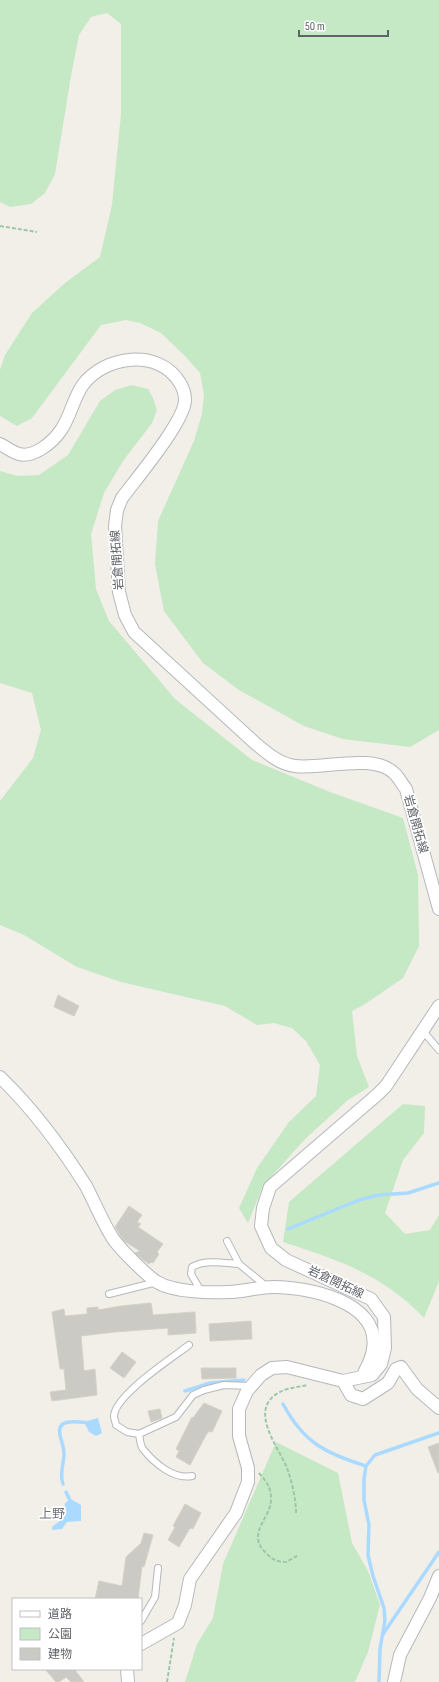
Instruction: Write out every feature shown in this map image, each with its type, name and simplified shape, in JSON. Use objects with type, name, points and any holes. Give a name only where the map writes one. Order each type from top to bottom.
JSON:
[{"type":"street","name":"岩倉開拓線","points":[[0,444],[19,454],[31,454],[46,446],[61,430],[82,386],[101,370],[122,361],[139,359],[152,360],[175,374],[184,389],[185,401],[178,421],[122,498],[117,510],[115,526],[118,592],[125,615],[134,632],[273,758],[295,767],[371,764],[384,767],[395,773],[406,789],[439,909]]},
{"type":"street","name":"岩倉開拓線","points":[[142,1643],[178,1623],[185,1605],[190,1579],[236,1513],[248,1482],[248,1468],[239,1436],[239,1409],[247,1391],[251,1386],[261,1375],[272,1368],[287,1367],[343,1381],[372,1376],[381,1364],[385,1348],[384,1317],[371,1299],[286,1260],[271,1248],[261,1226],[263,1208],[270,1188],[378,1094],[439,1006]]},
{"type":"street","points":[[0,1077],[17,1093],[66,1156],[86,1187],[113,1238],[157,1282],[172,1288],[201,1291],[228,1292],[268,1288],[314,1291],[345,1302],[360,1313],[368,1324],[373,1336],[373,1349],[362,1377]]},
{"type":"street","points":[[343,1381],[351,1394],[364,1399],[388,1383],[396,1369],[401,1367],[417,1389],[439,1408]]},
{"type":"street","points":[[394,1682],[400,1655],[430,1598],[439,1576]]},
{"type":"street","points":[[127,1670],[128,1682]]},
{"type":"lane","points":[[423,1031],[439,1050]]},
{"type":"lane","points":[[227,1241],[240,1264],[268,1288]]},
{"type":"lane","points":[[201,1291],[191,1274],[192,1267],[198,1263],[240,1264]]},
{"type":"lane","points":[[109,1294],[157,1282]]},
{"type":"lane","points":[[189,1345],[132,1388],[124,1397],[114,1415],[116,1425],[127,1432],[138,1434],[176,1417],[193,1395],[204,1390],[224,1386],[251,1386]]},
{"type":"lane","points":[[138,1434],[142,1448],[156,1463],[184,1478],[192,1476]]},
{"type":"lane","points":[[142,1619],[155,1597],[158,1568]]},
{"type":"path","points":[[0,226],[37,232]]},
{"type":"path","points":[[296,1513],[296,1504],[287,1468],[265,1423],[265,1411],[270,1400],[280,1391],[310,1384]]},
{"type":"path","points":[[248,1468],[256,1470],[268,1482],[271,1499],[259,1529],[258,1542],[263,1550],[272,1559],[286,1562],[297,1556]]},
{"type":"path","points":[[167,1682],[174,1625]]},
{"type":"green space","points":[[0,0],[439,0],[439,730],[410,747],[343,739],[304,726],[239,690],[203,663],[164,611],[155,564],[158,521],[194,441],[202,414],[204,395],[200,373],[161,333],[140,323],[126,320],[101,325],[32,418],[17,426],[0,416],[0,370],[5,355],[32,313],[65,283],[100,257],[112,205],[121,114],[121,24],[107,13],[91,17],[79,35],[55,174],[45,193],[31,204],[10,207],[0,202]]},
{"type":"green space","points":[[132,385],[148,389],[157,410],[152,423],[123,461],[104,493],[91,534],[96,589],[109,621],[175,699],[252,760],[330,792],[403,818],[418,875],[419,946],[403,978],[352,1011],[357,1056],[369,1087],[348,1100],[305,1139],[263,1186],[248,1223],[239,1208],[257,1168],[289,1122],[316,1096],[320,1065],[306,1041],[292,1028],[274,1023],[257,1025],[225,1006],[121,982],[77,967],[24,935],[0,925],[0,801],[33,758],[41,730],[32,693],[0,683],[0,471],[18,476],[39,475],[68,455],[100,401],[115,390]]},
{"type":"green space","points":[[403,1104],[425,1106],[424,1133],[403,1160],[385,1213],[405,1234],[430,1230],[439,1215],[439,1281],[424,1318],[393,1291],[376,1280],[323,1255],[283,1242],[289,1202]]},
{"type":"green space","points":[[276,1442],[338,1473],[352,1543],[368,1571],[380,1605],[368,1652],[355,1682],[185,1682],[197,1644],[213,1618],[223,1564]]},
{"type":"water","points":[[98,1418],[102,1433],[96,1436],[89,1432],[85,1424],[87,1421]]},
{"type":"water","points":[[71,1499],[81,1505],[81,1521],[67,1522],[62,1529],[52,1530],[52,1527],[63,1518],[65,1503]]},
{"type":"building","points":[[58,995],[79,1006],[74,1016],[54,1007]]},
{"type":"building","points":[[129,1206],[142,1215],[137,1222],[141,1224],[138,1227],[163,1244],[157,1252],[159,1254],[153,1263],[151,1262],[149,1264],[135,1253],[140,1251],[124,1241],[115,1227]]},
{"type":"building","points":[[151,1303],[153,1315],[195,1312],[196,1333],[168,1335],[168,1328],[81,1336],[84,1371],[95,1369],[97,1395],[52,1401],[50,1392],[66,1390],[64,1369],[60,1369],[52,1312],[64,1309],[65,1316],[87,1314],[87,1308],[98,1307],[98,1310]]},
{"type":"building","points":[[251,1321],[252,1339],[210,1341],[209,1324]]},
{"type":"building","points":[[122,1352],[136,1362],[124,1378],[110,1368]]},
{"type":"building","points":[[201,1368],[236,1368],[236,1378],[202,1379]]},
{"type":"building","points":[[204,1403],[222,1411],[212,1432],[209,1431],[206,1435],[190,1465],[176,1457],[179,1451],[176,1449],[192,1417],[193,1418]]},
{"type":"building","points":[[160,1409],[162,1418],[151,1422],[148,1411]]},
{"type":"building","points":[[439,1443],[439,1473],[438,1473],[428,1447]]},
{"type":"building","points":[[185,1504],[201,1513],[193,1529],[190,1528],[179,1547],[168,1540],[175,1527],[173,1526]]},
{"type":"building","points":[[144,1533],[153,1535],[144,1567],[142,1566],[138,1598],[95,1598],[99,1581],[122,1586],[126,1557],[141,1543]]},
{"type":"building","points":[[46,1670],[75,1670],[84,1682],[71,1682],[66,1677],[59,1682],[56,1682]]},
{"type":"waterway","points":[[288,1229],[359,1200],[378,1195],[408,1193],[439,1183]]},
{"type":"waterway","points":[[185,1391],[210,1383],[244,1380]]},
{"type":"waterway","points":[[283,1404],[299,1428],[317,1445],[327,1451],[366,1466]]},
{"type":"waterway","points":[[63,1484],[62,1472],[64,1451],[60,1435],[61,1425],[69,1422],[90,1423]]},
{"type":"waterway","points":[[379,1682],[380,1649],[385,1620],[384,1608],[373,1576],[368,1555],[369,1525],[364,1500],[364,1479],[366,1466],[375,1455],[439,1433]]},
{"type":"waterway","points":[[66,1492],[71,1503]]},
{"type":"waterway","points":[[383,1634],[439,1552]]},
{"type":"district","name":"上野","points":[[52,1513]]}]
